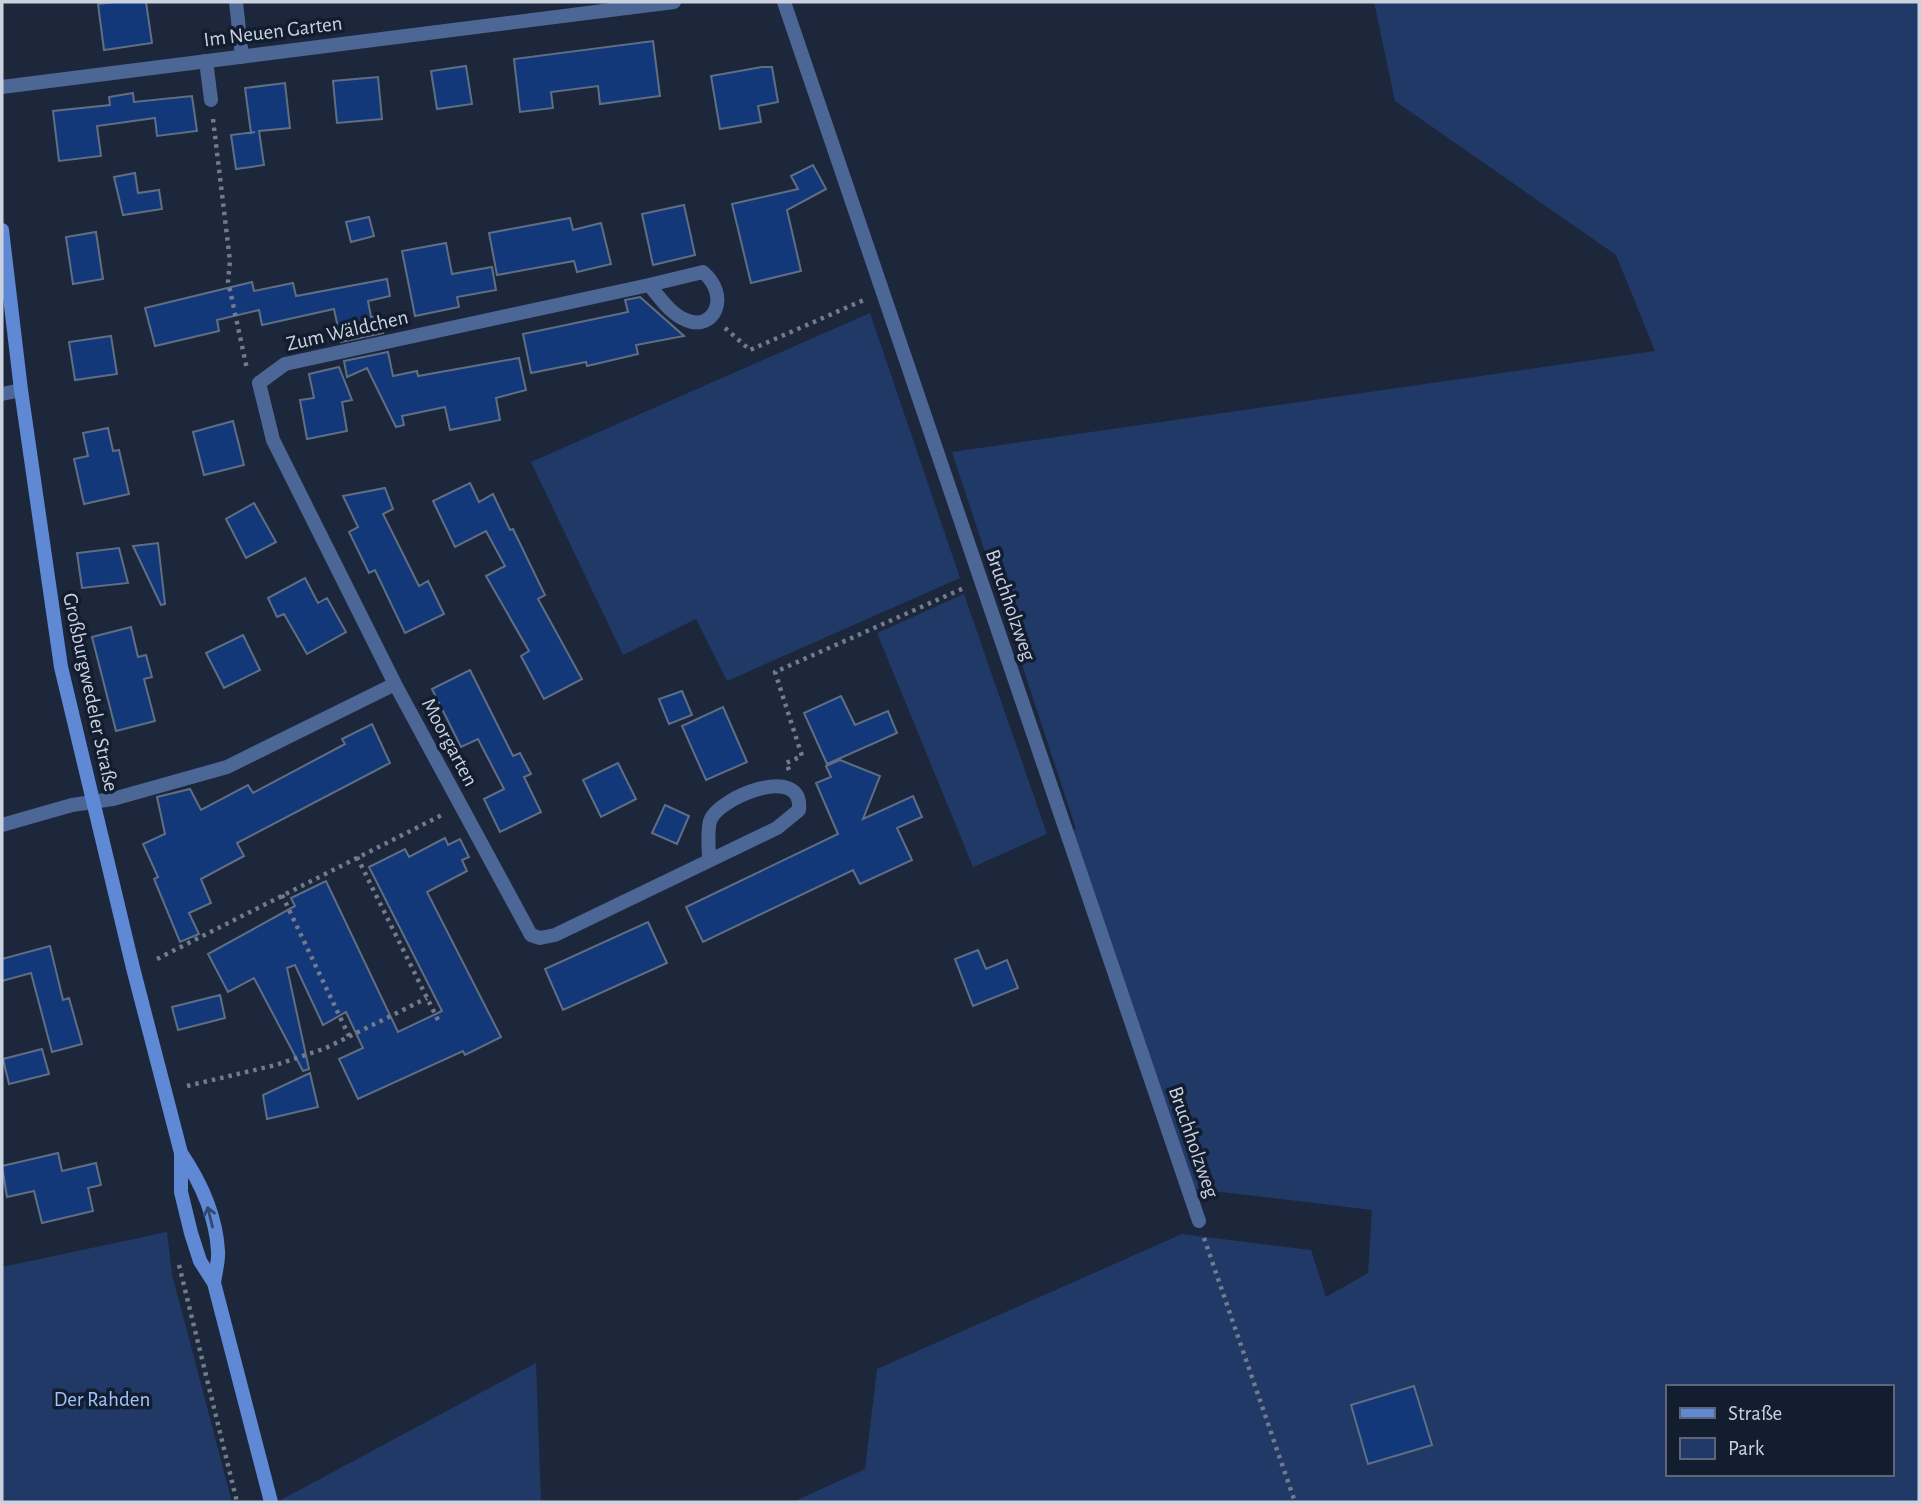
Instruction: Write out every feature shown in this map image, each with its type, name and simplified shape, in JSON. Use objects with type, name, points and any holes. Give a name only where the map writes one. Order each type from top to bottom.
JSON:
[{"type":"street","points":[[236,2],[242,57]]},
{"type":"street","name":"Im Neuen Garten","points":[[2,87],[674,2]]},
{"type":"street","name":"Bruchholzweg","points":[[784,2],[1199,1221]]},
{"type":"street","points":[[206,61],[211,100]]},
{"type":"street","name":"Großburgwedeler Straße","points":[[2,230],[52,619],[92,802],[181,1153],[181,1192],[191,1233],[200,1261],[214,1283],[271,1502]]},
{"type":"street","name":"Zum Wäldchen","points":[[259,383],[285,364],[703,272],[718,289],[718,304],[711,316]]},
{"type":"street","points":[[649,285],[675,314],[688,322],[701,322],[711,316]]},
{"type":"street","points":[[259,383],[272,440],[395,684]]},
{"type":"street","points":[[2,394],[21,390]]},
{"type":"street","name":"Moorgarten","points":[[2,825],[113,799],[227,766],[395,684],[523,926],[531,935],[540,938],[555,935],[709,860],[790,820],[799,810],[794,792],[786,786],[770,785],[720,807],[710,821],[709,860]]},
{"type":"street","name":"Großburgwedeler Straße","points":[[181,1153],[201,1183],[209,1212],[218,1251],[214,1283]]},
{"type":"path","points":[[211,100],[230,261],[228,281],[246,368],[259,383]]},
{"type":"path","points":[[711,316],[750,350],[883,291]]},
{"type":"path","points":[[790,772],[786,763],[802,756],[775,672],[981,580]]},
{"type":"path","points":[[157,959],[460,806]]},
{"type":"path","points":[[356,857],[439,1022]]},
{"type":"path","points":[[282,894],[349,1036]]},
{"type":"path","points":[[187,1086],[276,1065],[349,1036],[427,998]]},
{"type":"path","points":[[1199,1221],[1294,1502]]},
{"type":"path","points":[[180,1252],[179,1273],[237,1502]]},
{"type":"green space","points":[[1374,2],[1919,2],[1919,1502],[793,1502],[865,1469],[877,1369],[1182,1234],[1311,1250],[1326,1297],[1368,1273],[1372,1210],[1187,1188],[1067,833],[1076,829],[952,452],[1655,351],[1616,255],[1395,101]]},
{"type":"green space","points":[[870,313],[960,578],[727,681],[696,619],[623,655],[531,462]]},
{"type":"green space","points":[[964,594],[1047,834],[973,867],[877,633]]},
{"type":"green space","name":"Der Rahden","points":[[167,1232],[172,1274],[232,1502],[2,1502],[2,1267]]},
{"type":"green space","points":[[536,1363],[541,1502],[277,1502]]},
{"type":"building","points":[[146,2],[152,43],[104,50],[98,4]]},
{"type":"building","points":[[653,41],[660,96],[600,104],[598,86],[551,92],[553,108],[520,112],[514,59]]},
{"type":"building","points":[[466,66],[472,104],[437,109],[431,71]]},
{"type":"building","points":[[772,67],[778,102],[758,106],[761,122],[720,129],[711,76]]},
{"type":"building","points":[[378,77],[382,119],[337,123],[333,81]]},
{"type":"building","points":[[285,83],[290,128],[259,131],[264,165],[236,169],[231,135],[251,133],[245,88]]},
{"type":"building","points":[[133,93],[134,102],[192,96],[197,131],[157,136],[155,118],[97,126],[101,156],[59,161],[53,111],[110,105],[109,97]]},
{"type":"building","points":[[813,165],[826,189],[787,210],[801,271],[751,283],[732,204],[798,189],[791,176]]},
{"type":"building","points":[[135,173],[138,193],[159,190],[162,209],[123,215],[114,177]]},
{"type":"building","points":[[684,205],[695,255],[653,265],[642,214]]},
{"type":"building","points":[[369,217],[374,236],[351,242],[346,222]]},
{"type":"building","points":[[570,218],[573,230],[601,223],[611,264],[577,272],[574,261],[497,275],[489,233]]},
{"type":"building","points":[[96,232],[103,279],[73,284],[66,237]]},
{"type":"building","points":[[446,243],[452,274],[492,267],[496,290],[457,297],[459,307],[415,316],[402,251]]},
{"type":"building","points":[[387,279],[390,296],[368,301],[371,317],[380,316],[383,333],[341,342],[334,309],[262,325],[259,310],[217,320],[219,331],[155,346],[145,308],[252,282],[254,291],[293,283],[296,296]]},
{"type":"building","points":[[640,297],[684,336],[636,345],[638,354],[587,366],[586,362],[531,373],[523,334],[628,312],[625,300]]},
{"type":"building","points":[[111,336],[117,374],[75,380],[69,342]]},
{"type":"building","points":[[388,352],[393,376],[417,371],[418,376],[519,358],[526,390],[496,398],[500,420],[450,430],[445,407],[402,416],[404,425],[396,427],[367,368],[347,377],[344,361]]},
{"type":"building","points":[[339,367],[352,400],[342,402],[347,431],[307,439],[300,400],[314,398],[309,374]]},
{"type":"building","points":[[233,421],[244,465],[204,475],[193,432]]},
{"type":"building","points":[[108,428],[113,451],[119,450],[129,494],[84,504],[74,459],[88,456],[83,433]]},
{"type":"building","points":[[470,483],[479,502],[493,494],[510,530],[513,529],[545,595],[538,599],[582,679],[544,699],[521,656],[529,651],[486,576],[505,566],[486,531],[455,547],[433,501]]},
{"type":"building","points":[[385,488],[393,509],[383,514],[419,586],[428,581],[444,614],[405,633],[375,570],[369,573],[349,532],[358,527],[343,496]]},
{"type":"building","points":[[254,503],[276,542],[246,558],[226,519]]},
{"type":"building","points":[[158,543],[165,604],[161,605],[133,546]]},
{"type":"building","points":[[119,548],[128,583],[82,588],[77,553]]},
{"type":"building","points":[[305,578],[318,603],[327,598],[346,632],[307,654],[284,614],[277,617],[268,598]]},
{"type":"building","points":[[131,627],[138,657],[146,655],[152,677],[144,679],[155,721],[116,731],[92,637]]},
{"type":"building","points":[[243,635],[260,670],[224,688],[206,653]]},
{"type":"building","points":[[470,670],[513,756],[520,753],[531,774],[524,777],[541,812],[500,832],[484,799],[504,789],[478,739],[461,747],[432,689]]},
{"type":"building","points":[[682,691],[692,715],[669,724],[659,699]]},
{"type":"building","points":[[841,696],[855,725],[888,711],[897,733],[827,764],[804,713]]},
{"type":"building","points":[[723,707],[747,762],[706,780],[682,726]]},
{"type":"building","points":[[372,724],[390,763],[237,843],[244,856],[201,879],[211,903],[189,913],[199,934],[180,942],[154,879],[158,877],[143,844],[165,834],[157,797],[190,789],[201,810],[248,785],[253,793],[345,744],[342,739]]},
{"type":"building","points":[[840,760],[880,776],[863,819],[913,796],[922,817],[897,828],[912,860],[860,884],[853,870],[703,942],[686,907],[838,834],[816,783],[831,777],[826,766]]},
{"type":"building","points":[[618,763],[636,799],[601,817],[583,780]]},
{"type":"building","points":[[665,805],[689,816],[677,844],[652,833]]},
{"type":"building","points":[[445,838],[448,845],[460,839],[469,857],[462,860],[467,871],[427,892],[501,1037],[465,1055],[463,1051],[358,1099],[339,1059],[363,1048],[346,1012],[323,1025],[295,965],[287,968],[309,1069],[303,1071],[254,978],[228,992],[208,954],[295,906],[291,898],[326,881],[398,1032],[442,1011],[369,867],[405,849],[409,857]]},
{"type":"building","points":[[648,922],[667,963],[563,1010],[545,969]]},
{"type":"building","points":[[50,946],[63,1000],[69,998],[82,1044],[52,1052],[31,973],[2,981],[2,959]]},
{"type":"building","points":[[978,950],[986,969],[1007,960],[1018,988],[973,1006],[955,959]]},
{"type":"building","points":[[220,995],[225,1018],[178,1030],[172,1007]]},
{"type":"building","points":[[42,1049],[49,1074],[9,1084],[3,1059]]},
{"type":"building","points":[[310,1073],[318,1107],[267,1119],[263,1095]]},
{"type":"building","points":[[58,1153],[62,1171],[96,1163],[101,1185],[88,1188],[93,1211],[42,1223],[34,1191],[7,1197],[2,1166]]},
{"type":"building","points":[[1414,1386],[1432,1445],[1368,1464],[1351,1405]]}]
